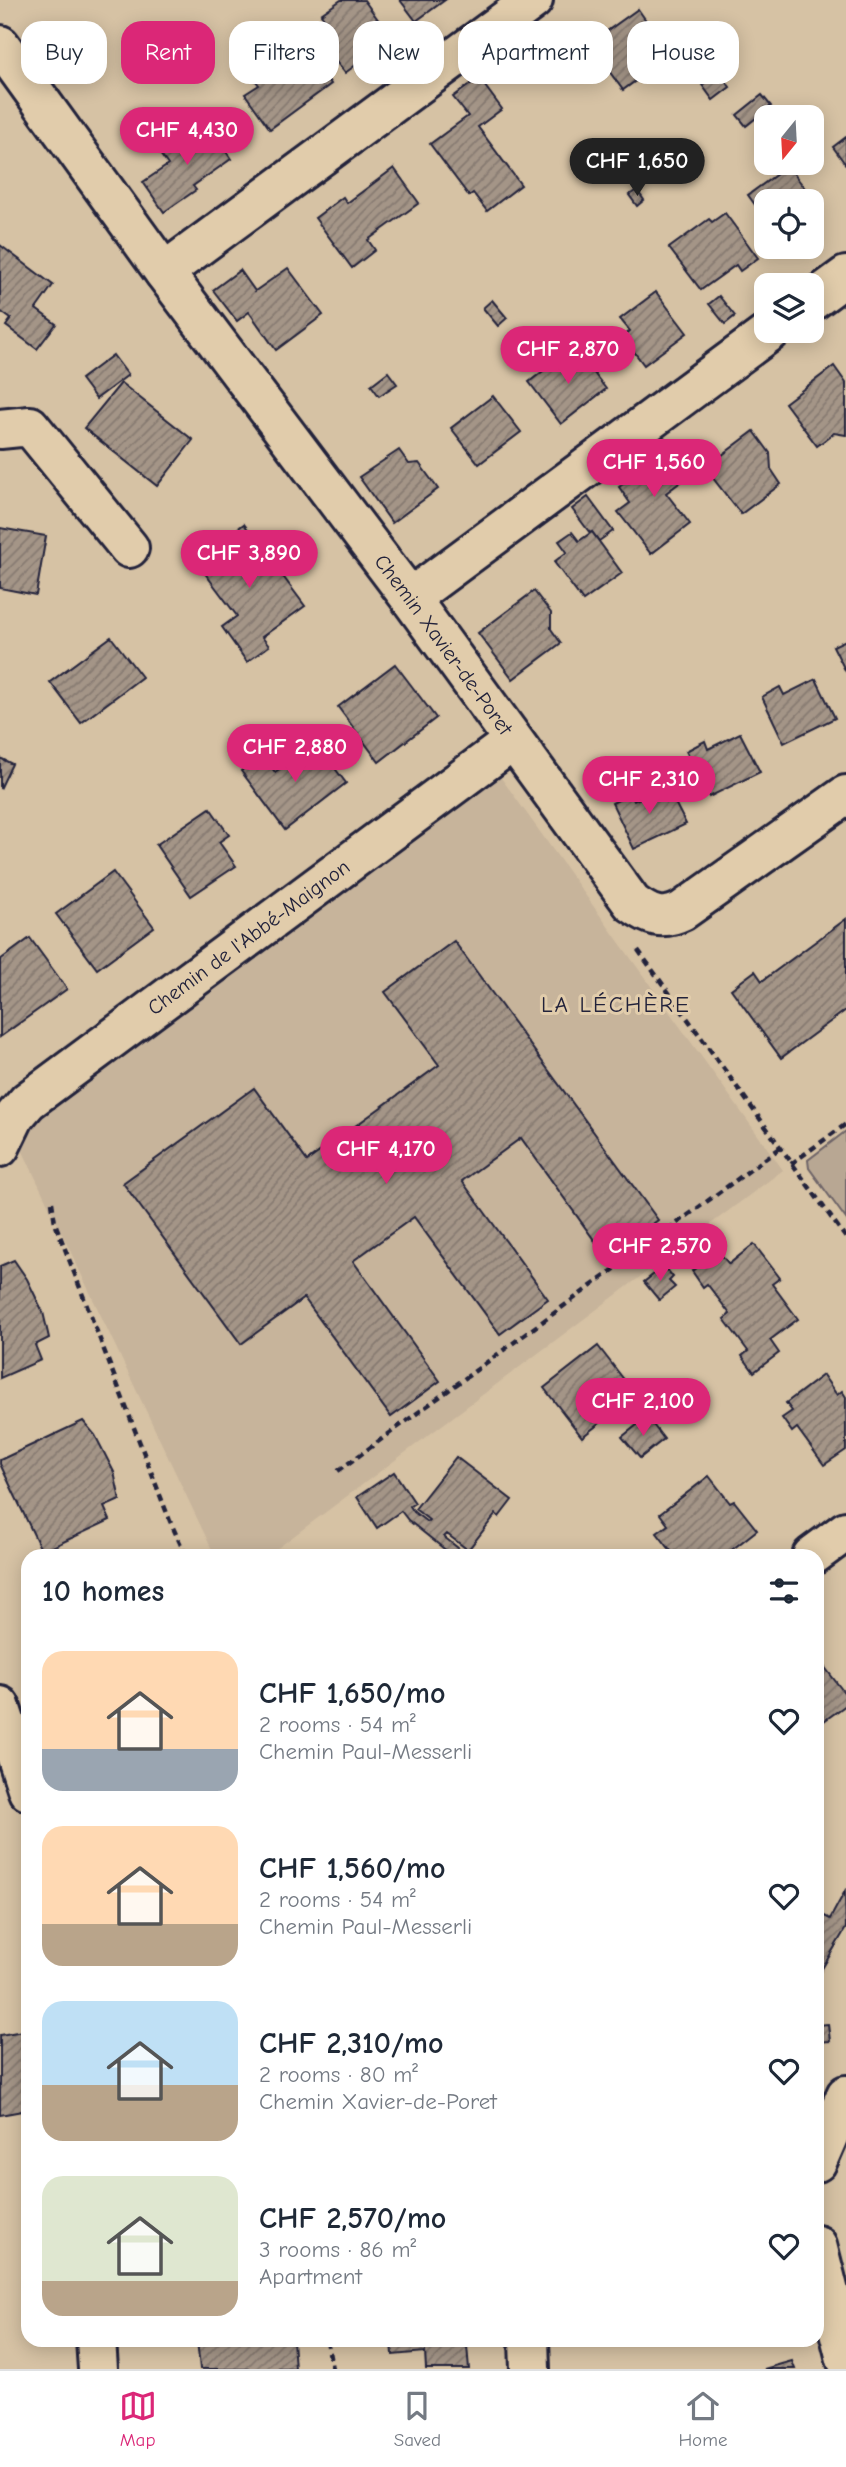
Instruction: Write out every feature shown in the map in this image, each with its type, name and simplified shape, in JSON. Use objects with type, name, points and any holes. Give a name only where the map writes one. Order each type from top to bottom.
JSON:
[{"type":"street","points":[[164,272],[533,0]]},
{"type":"street","name":"Chemin Xavier-de-Poret","points":[[0,45],[164,272],[410,598],[632,904],[657,918],[669,917],[682,911],[846,795]]},
{"type":"street","points":[[824,292],[846,276]]},
{"type":"street","points":[[410,598],[755,343]]},
{"type":"street","points":[[0,429],[30,426],[129,548]]},
{"type":"street","name":"Chemin de l'Abbé-Maignon","points":[[0,1147],[15,1116],[28,1101],[513,741]]},
{"type":"street","points":[[822,1549],[846,1531]]},
{"type":"street","points":[[0,1706],[21,1770]]},
{"type":"street","points":[[824,2146],[846,2095]]},
{"type":"street","points":[[824,2273],[846,2359]]},
{"type":"street","points":[[96,2347],[98,2369]]},
{"type":"street","points":[[528,2347],[530,2369]]},
{"type":"path","points":[[634,944],[846,1238]]},
{"type":"path","points":[[791,1164],[846,1124]]},
{"type":"path","points":[[338,1471],[780,1148]]},
{"type":"path","points":[[52,1202],[57,1230],[183,1549]]},
{"type":"path","points":[[328,2347],[332,2369]]},
{"type":"shaded area","points":[[494,768],[783,1170],[276,1549],[212,1549],[18,1141],[25,1115]]},
{"type":"shaded area","points":[[846,1131],[846,1219],[809,1168],[808,1160]]},
{"type":"building","points":[[341,0],[364,0],[379,21],[353,21],[353,67],[345,73],[339,66],[339,21],[326,21],[321,14]]},
{"type":"building","points":[[400,0],[445,0],[416,21]]},
{"type":"building","points":[[638,9],[646,21],[627,21],[627,84],[631,84],[623,90],[613,76],[613,27]]},
{"type":"building","points":[[331,84],[270,129],[245,94],[259,85]]},
{"type":"building","points":[[471,84],[483,84],[502,109],[478,127],[521,185],[487,211],[473,193],[469,196],[430,144],[468,116],[453,97]]},
{"type":"building","points":[[728,84],[730,87],[713,100],[702,85]]},
{"type":"building","points":[[762,95],[770,105],[754,105],[754,120],[746,126],[737,115]]},
{"type":"building","points":[[206,122],[231,159],[193,186],[196,190],[164,212],[143,182],[168,165],[160,154]]},
{"type":"building","points":[[846,137],[846,165],[833,147]]},
{"type":"building","points":[[394,168],[419,203],[368,240],[375,250],[352,268],[315,218],[343,197],[347,203]]},
{"type":"building","points":[[776,175],[795,175],[806,189],[756,189]]},
{"type":"building","points":[[637,190],[644,200],[637,206],[629,195]]},
{"type":"building","points":[[754,191],[754,203],[748,195]]},
{"type":"building","points":[[725,213],[754,253],[754,259],[757,259],[740,271],[736,265],[701,290],[669,248],[709,219],[712,222]]},
{"type":"building","points":[[0,245],[53,285],[36,309],[56,324],[37,349],[6,326],[11,319],[0,311]]},
{"type":"building","points":[[288,268],[323,315],[276,350],[249,312],[237,321],[213,290],[240,270],[255,291]]},
{"type":"building","points":[[656,292],[687,333],[644,365],[623,337],[630,331],[620,319]]},
{"type":"building","points":[[719,296],[735,316],[725,324],[709,304]]},
{"type":"building","points":[[492,300],[507,318],[498,326],[483,308]]},
{"type":"building","points":[[574,347],[606,389],[561,424],[529,382]]},
{"type":"building","points":[[113,355],[128,375],[96,399],[81,379]]},
{"type":"building","points":[[834,366],[846,383],[846,435],[834,433],[817,446],[785,403]]},
{"type":"building","points":[[388,372],[397,384],[379,396],[371,385]]},
{"type":"building","points":[[121,383],[193,440],[157,486],[84,428]]},
{"type":"building","points":[[493,396],[521,432],[479,464],[451,428]]},
{"type":"building","points":[[754,431],[770,453],[771,469],[781,484],[741,514],[705,468]]},
{"type":"building","points":[[665,443],[690,475],[666,493],[690,524],[651,554],[618,512],[630,503],[619,487],[630,479],[626,473]]},
{"type":"building","points":[[399,450],[409,464],[419,463],[438,489],[392,523],[359,477]]},
{"type":"building","points":[[588,497],[613,531],[599,541],[572,509]]},
{"type":"building","points":[[244,524],[305,606],[262,637],[269,646],[247,662],[222,627],[237,616],[195,560]]},
{"type":"building","points":[[0,528],[46,536],[36,595],[0,588]]},
{"type":"building","points":[[572,532],[579,541],[592,532],[622,573],[583,601],[554,562],[567,552],[559,541]]},
{"type":"building","points":[[534,591],[551,613],[551,629],[561,643],[513,679],[478,633]]},
{"type":"building","points":[[111,637],[142,677],[81,723],[50,682]]},
{"type":"building","points":[[846,640],[846,672],[833,646]]},
{"type":"building","points":[[395,664],[436,718],[379,762],[338,707]]},
{"type":"building","points":[[816,679],[835,718],[784,743],[762,697],[780,687],[784,695]]},
{"type":"building","points":[[740,733],[760,772],[709,797],[686,751],[705,741],[708,749]]},
{"type":"building","points":[[315,742],[346,783],[285,830],[241,771],[262,754],[275,772]]},
{"type":"building","points":[[0,758],[12,764],[0,789]]},
{"type":"building","points":[[666,785],[686,824],[634,849],[612,803],[631,794],[634,801]]},
{"type":"building","points":[[210,808],[229,835],[219,842],[236,866],[191,896],[156,845]]},
{"type":"building","points":[[113,872],[154,927],[97,969],[56,914]]},
{"type":"building","points":[[846,919],[846,1010],[781,1058],[731,989],[755,971],[762,981]]},
{"type":"building","points":[[30,938],[67,989],[0,1037],[0,960]]},
{"type":"building","points":[[454,941],[658,1220],[607,1258],[521,1138],[462,1181],[548,1299],[500,1334],[414,1217],[353,1261],[440,1381],[391,1417],[304,1298],[241,1344],[123,1183],[254,1088],[307,1161],[439,1065],[385,992]]},
{"type":"building","points":[[754,1244],[780,1278],[772,1284],[798,1319],[770,1340],[779,1353],[754,1372],[742,1356],[748,1351],[724,1319],[730,1314],[707,1284],[703,1287],[692,1271],[718,1251],[729,1264]]},
{"type":"building","points":[[14,1260],[43,1312],[49,1338],[35,1345],[41,1360],[0,1378],[0,1266]]},
{"type":"building","points":[[664,1266],[673,1277],[669,1281],[675,1287],[659,1300],[644,1282]]},
{"type":"building","points":[[598,1346],[636,1395],[582,1437],[544,1388]]},
{"type":"building","points":[[823,1375],[837,1395],[842,1391],[846,1397],[846,1450],[824,1465],[797,1428],[792,1432],[782,1418],[792,1411],[786,1403]]},
{"type":"building","points":[[647,1417],[664,1439],[640,1458],[622,1437]]},
{"type":"building","points":[[83,1421],[95,1435],[114,1472],[120,1500],[104,1507],[110,1520],[48,1549],[41,1549],[0,1460]]},
{"type":"building","points":[[456,1457],[512,1500],[499,1517],[496,1514],[469,1549],[447,1534],[444,1537],[459,1549],[444,1549],[408,1520],[401,1511],[377,1528],[357,1497],[394,1472],[415,1503],[410,1506],[414,1512],[427,1522],[429,1520],[415,1509]]},
{"type":"building","points":[[709,1476],[730,1503],[734,1501],[757,1530],[733,1549],[670,1549],[657,1533],[668,1525],[660,1514]]},
{"type":"building","points":[[824,1666],[846,1695],[846,1705],[824,1721]]},
{"type":"building","points":[[845,1891],[846,1928],[824,1965],[824,1916],[830,1919]]},
{"type":"building","points":[[824,2024],[828,2024],[830,2041],[824,2041]]},
{"type":"building","points":[[21,2031],[21,2111],[0,2115],[0,2035]]},
{"type":"building","points":[[198,2347],[293,2347],[295,2369],[200,2369]]},
{"type":"building","points":[[392,2347],[467,2347],[469,2369],[426,2369],[425,2352],[393,2355]]},
{"type":"building","points":[[792,2361],[795,2369],[764,2369]]},
{"type":"district","name":"LA LÉCHÈRE","points":[[616,1004]]}]
